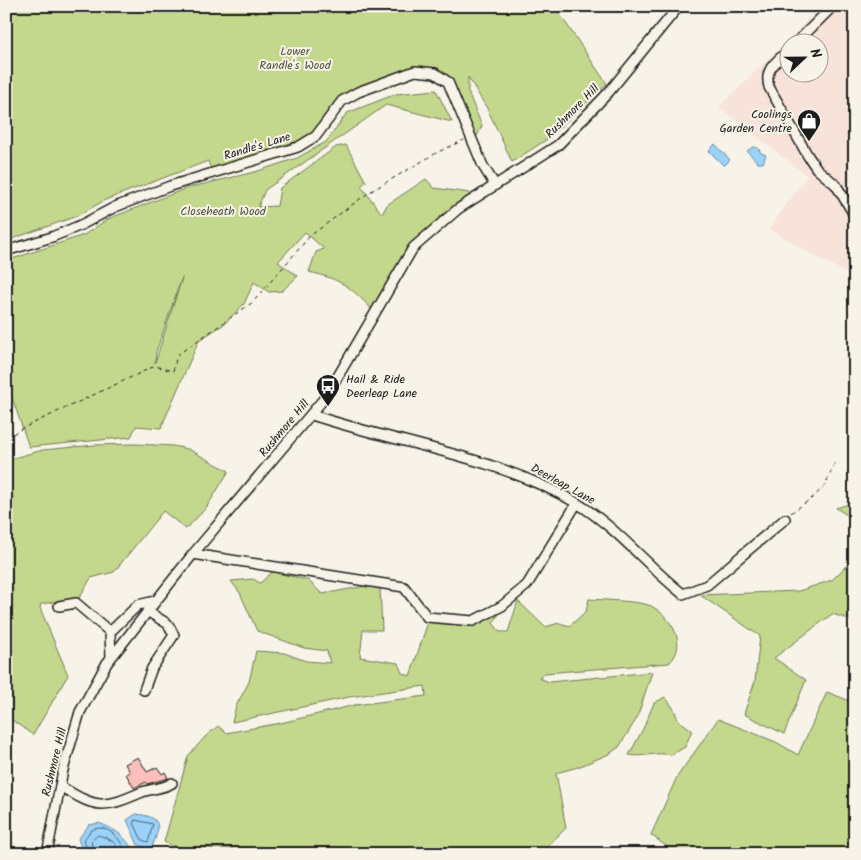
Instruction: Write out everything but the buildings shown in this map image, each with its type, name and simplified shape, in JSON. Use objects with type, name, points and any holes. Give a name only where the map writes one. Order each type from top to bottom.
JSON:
[{"type":"street","name":"Rushmore Hill","points":[[47,854],[60,786],[80,712],[111,657],[193,554],[327,395],[413,248],[458,209],[558,145],[608,93],[678,6]]},
{"type":"street","points":[[807,32],[833,6]]},
{"type":"street","points":[[778,61],[766,77],[769,87],[808,156],[817,169],[836,185],[855,216]]},
{"type":"street","name":"Randle's Lane","points":[[6,251],[59,234],[115,207],[170,186],[298,147],[316,136],[342,102],[358,92],[415,71],[435,72],[448,82],[483,166],[495,185]]},
{"type":"street","name":"Deerleap Lane","points":[[312,415],[355,429],[490,465],[523,476],[577,503],[628,544],[683,594],[706,585],[785,519]]},
{"type":"street","points":[[193,554],[404,587],[427,617],[473,622],[502,606],[527,585],[577,503]]},
{"type":"street","points":[[110,632],[138,605],[155,601]]},
{"type":"street","points":[[59,606],[76,603],[110,632],[111,657]]},
{"type":"street","points":[[144,690],[152,668],[174,635],[168,624],[147,611]]},
{"type":"street","points":[[60,786],[93,804],[103,805],[122,802],[142,792],[163,788],[172,784]]},
{"type":"path","points":[[6,438],[23,428],[155,366],[173,371],[177,355],[253,302],[310,236],[368,193],[438,152],[471,136]]},
{"type":"path","points":[[785,519],[825,486],[834,462]]},
{"type":"shaded area","name":"Coolings Garden Centre","points":[[822,6],[855,6],[855,279],[769,229],[807,176],[719,107],[778,49],[778,82],[828,82],[828,32],[795,32]]},
{"type":"green space","name":"Lower Randle's Wood","points":[[6,6],[560,6],[557,10],[607,84],[546,140],[512,162],[488,110],[468,77],[468,92],[482,126],[476,138],[451,79],[437,69],[415,66],[356,88],[339,97],[312,134],[292,145],[211,170],[208,161],[105,200],[77,216],[6,241]]},
{"type":"green space","name":"Closeheath Wood","points":[[436,90],[452,122],[386,105],[265,190],[258,207],[277,206],[280,188],[336,147],[346,145],[366,182],[361,186],[382,214],[387,205],[426,179],[434,188],[470,193],[467,200],[410,248],[373,311],[345,285],[309,272],[316,252],[324,249],[305,232],[278,262],[298,276],[282,291],[269,292],[254,282],[244,304],[223,325],[199,340],[161,428],[136,426],[131,437],[29,447],[6,380],[6,261],[84,235],[108,219],[187,188],[255,172],[297,158],[326,142],[347,113],[396,94]],"holes":[[[182,277],[155,363],[156,352]]]},
{"type":"green space","points":[[136,444],[173,446],[188,449],[229,471],[206,508],[186,529],[163,511],[114,572],[91,578],[79,598],[41,604],[40,608],[68,675],[33,735],[9,718],[6,720],[6,529],[9,515],[6,524],[6,460],[43,450],[95,445]]},
{"type":"green space","points":[[855,502],[855,520],[836,508]]},
{"type":"green space","points":[[855,557],[855,621],[832,614],[774,658],[806,680],[784,734],[744,714],[755,681],[760,636],[700,595],[799,591],[832,580]]},
{"type":"green space","points":[[272,572],[308,580],[322,594],[366,586],[380,588],[382,630],[363,630],[360,657],[398,663],[402,673],[410,676],[428,622],[473,626],[501,611],[493,623],[500,632],[508,632],[518,601],[545,627],[559,623],[570,626],[586,611],[589,599],[646,604],[658,611],[671,624],[677,640],[677,648],[675,656],[669,663],[545,673],[539,678],[549,682],[652,672],[637,718],[619,747],[609,754],[578,767],[556,773],[566,828],[539,854],[287,854],[278,851],[176,847],[164,842],[188,756],[218,726],[226,733],[281,723],[355,705],[426,696],[425,686],[349,697],[232,722],[236,706],[249,682],[256,651],[284,653],[306,661],[330,663],[327,651],[304,648],[257,631],[240,593],[231,581],[253,579],[260,583]]},
{"type":"green space","points":[[827,692],[855,703],[855,854],[693,854],[669,848],[651,835],[677,777],[718,719],[776,742],[798,755]]},
{"type":"green space","points":[[665,697],[674,709],[678,720],[692,730],[685,747],[671,755],[629,755],[654,703]]},
{"type":"water","points":[[715,144],[730,160],[724,166],[709,151]]},
{"type":"water","points":[[753,147],[758,148],[761,153],[766,155],[763,163],[758,163],[747,151]]},
{"type":"water","points":[[136,814],[151,817],[157,823],[157,833],[152,847],[146,848],[138,845],[127,820]]},
{"type":"water","points":[[99,823],[124,838],[131,847],[128,854],[84,854],[78,839],[89,825]]},
{"type":"place","name":"Coolings Garden Centre","points":[[809,142]]},
{"type":"place","name":"Hail & Ride Deerleap Lane","points":[[328,407]]}]
